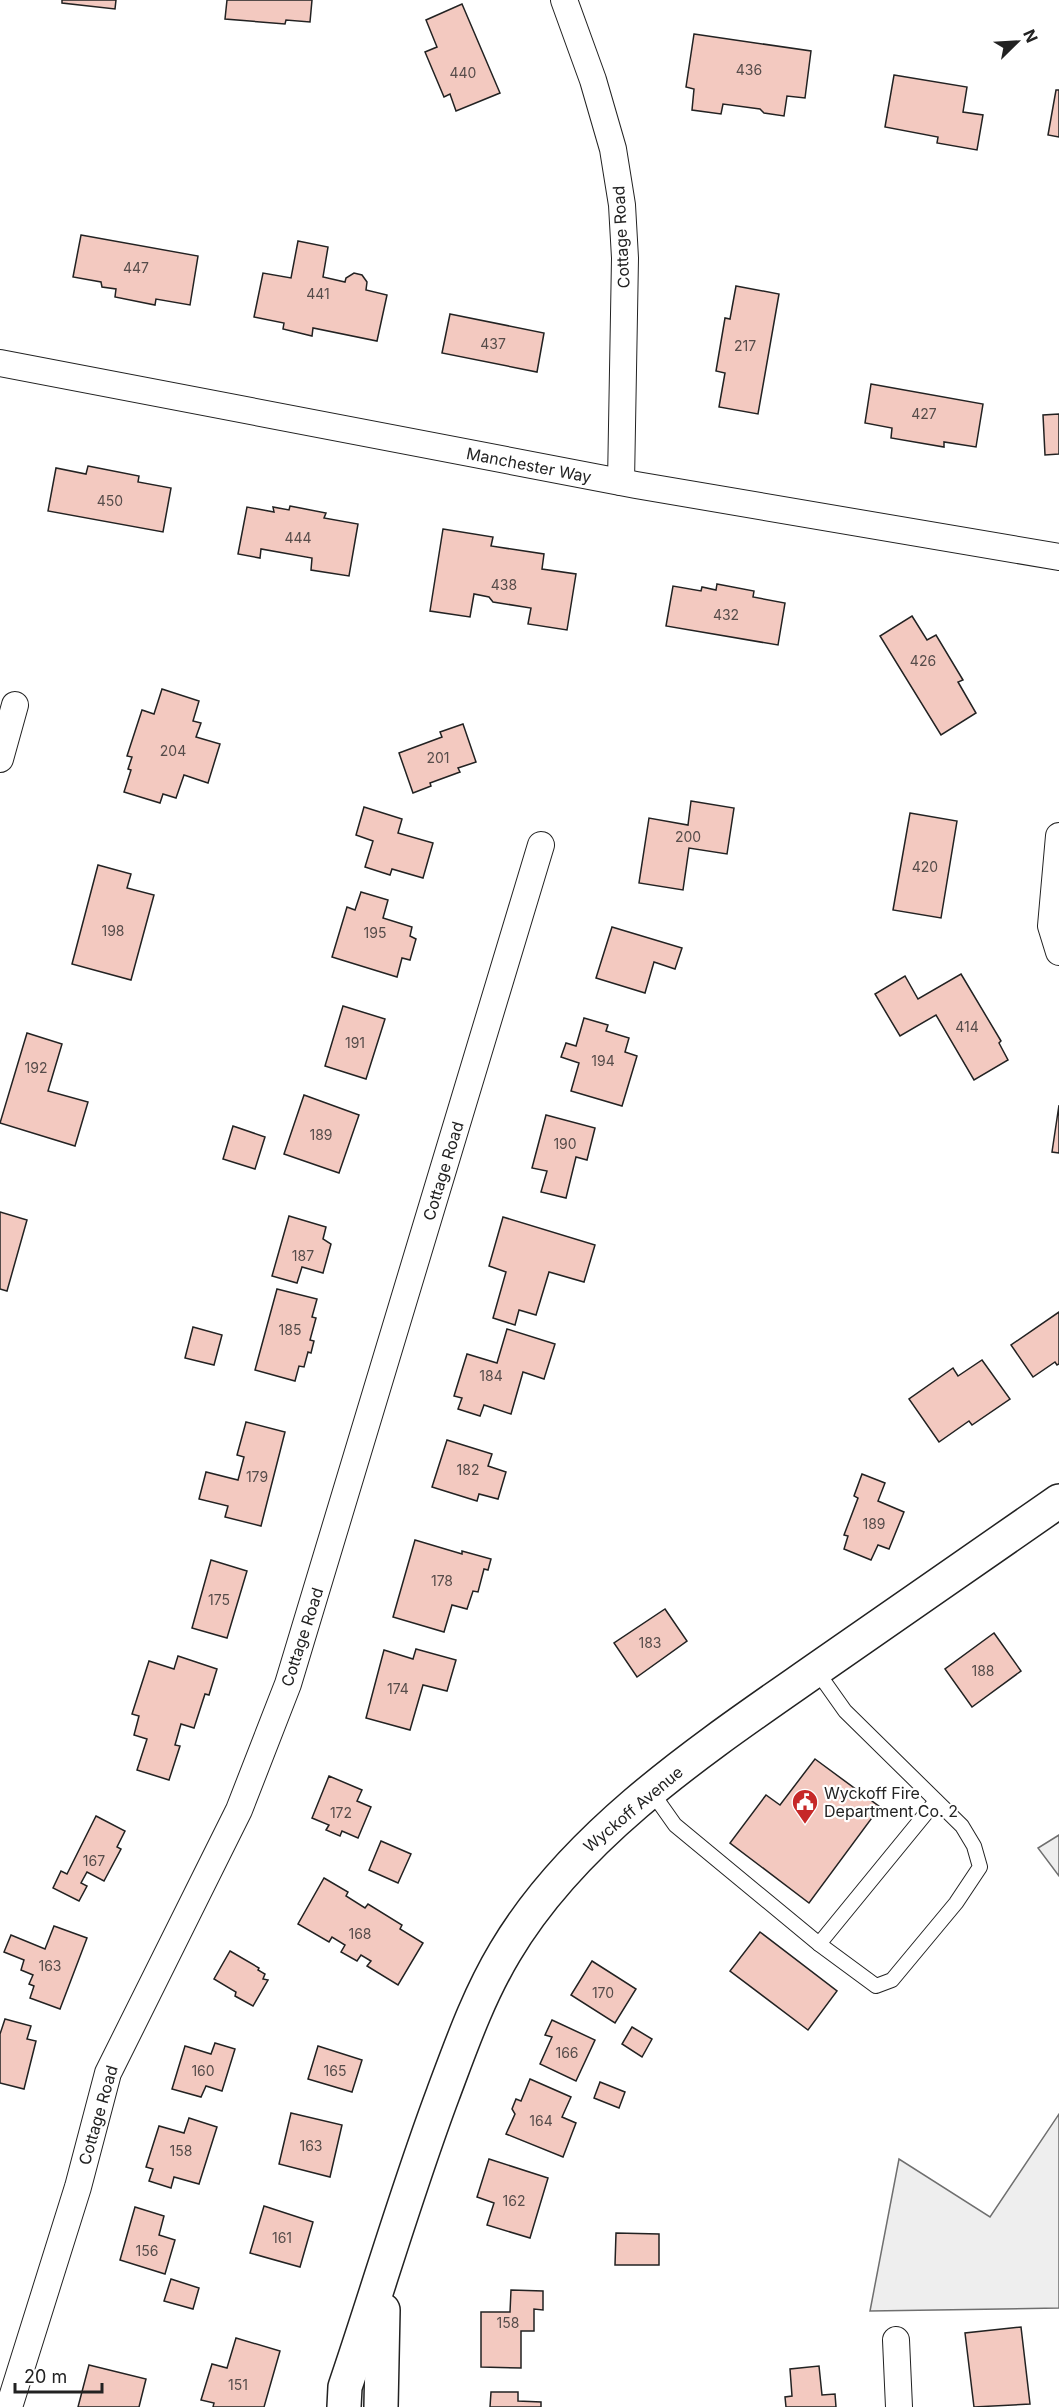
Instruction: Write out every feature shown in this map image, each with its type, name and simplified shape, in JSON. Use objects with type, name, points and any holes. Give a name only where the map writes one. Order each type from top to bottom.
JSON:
[{"type":"main road","name":"Wyckoff Avenue","points":[[342,2400],[428,2135],[474,2011],[505,1952],[542,1898],[586,1848],[651,1791],[751,1715],[1059,1500]]},
{"type":"main road","name":"Wyckoff Avenue","points":[[381,2407],[381,2339],[387,2263]]},
{"type":"street","name":"Cottage Road","points":[[564,0],[593,80],[613,149],[622,205],[625,258],[621,482]]},
{"type":"street","name":"Manchester Way","points":[[0,363],[621,482],[1059,557]]},
{"type":"street","points":[[0,759],[15,705]]},
{"type":"street","points":[[1059,836],[1051,926],[1059,952]]},
{"type":"street","name":"Cottage Road","points":[[9,2407],[78,2187],[108,2073],[239,1810],[288,1684],[541,845]]},
{"type":"street","points":[[896,2340],[899,2407]]},
{"type":"lane","points":[[651,1791],[675,1825],[819,1944],[876,1986],[892,1980],[956,1903],[980,1867],[974,1846],[962,1826],[845,1711],[816,1670]]},
{"type":"lane","points":[[819,1944],[936,1801]]},
{"type":"shaded area","points":[[1059,1835],[1059,1876],[1038,1848]]},
{"type":"shaded area","points":[[1059,2114],[1059,2308],[870,2311],[899,2159],[990,2217]]},
{"type":"building","points":[[62,0],[116,0],[115,9],[62,3]]},
{"type":"building","points":[[227,0],[312,0],[310,22],[286,20],[285,24],[225,19]]},
{"type":"building","points":[[462,4],[500,93],[456,111],[450,94],[444,97],[425,52],[437,47],[426,20]]},
{"type":"building","points":[[694,34],[811,51],[805,98],[787,96],[784,116],[764,113],[760,109],[723,104],[721,114],[692,110],[694,89],[686,87]]},
{"type":"building","points":[[894,75],[967,87],[963,112],[983,115],[977,150],[937,143],[938,137],[885,127]]},
{"type":"building","points":[[1056,90],[1059,90],[1059,137],[1048,135]]},
{"type":"building","points":[[81,235],[198,256],[190,305],[156,299],[155,305],[115,297],[116,289],[102,287],[101,282],[73,277]]},
{"type":"building","points":[[298,241],[328,247],[323,277],[345,282],[346,278],[354,273],[362,275],[367,282],[366,290],[387,295],[377,341],[313,328],[312,336],[283,329],[284,323],[254,317],[263,273],[291,278]]},
{"type":"building","points":[[736,286],[779,294],[758,414],[719,407],[725,373],[716,371],[725,318],[730,319]]},
{"type":"building","points":[[450,314],[544,333],[537,372],[442,353]]},
{"type":"building","points":[[871,384],[983,404],[976,447],[944,442],[944,447],[891,438],[892,428],[865,423]]},
{"type":"building","points":[[1059,414],[1059,454],[1045,455],[1043,415]]},
{"type":"building","points":[[88,466],[139,476],[138,482],[171,488],[163,532],[48,511],[56,468],[86,474]]},
{"type":"building","points":[[290,506],[326,513],[324,518],[358,524],[349,576],[311,570],[312,558],[261,549],[260,558],[238,554],[247,507],[274,512],[273,507],[289,510]]},
{"type":"building","points":[[443,529],[493,537],[491,546],[544,554],[542,569],[576,574],[567,630],[528,624],[531,608],[493,602],[489,597],[474,594],[470,617],[430,611]]},
{"type":"building","points":[[717,584],[754,591],[753,597],[785,603],[778,645],[666,626],[673,586],[701,591],[702,587],[716,590]]},
{"type":"building","points":[[912,616],[927,640],[936,635],[963,680],[958,682],[976,713],[941,735],[880,636]]},
{"type":"building","points":[[162,689],[199,701],[193,721],[201,723],[196,737],[220,744],[208,783],[184,775],[176,798],[163,794],[160,803],[124,792],[131,770],[128,769],[132,757],[127,756],[142,710],[154,714]]},
{"type":"building","points":[[463,724],[476,762],[458,768],[460,772],[430,783],[431,786],[413,793],[399,753],[442,737],[440,732]]},
{"type":"building","points":[[691,801],[734,808],[727,854],[689,848],[683,890],[639,883],[649,818],[688,825]]},
{"type":"building","points":[[364,807],[402,819],[398,833],[433,843],[423,878],[392,869],[390,875],[365,867],[373,841],[356,835]]},
{"type":"building","points":[[910,813],[957,821],[941,918],[893,910]]},
{"type":"building","points":[[98,865],[131,874],[127,888],[154,895],[131,980],[72,964]]},
{"type":"building","points":[[361,892],[388,900],[383,918],[412,927],[410,936],[416,939],[410,960],[402,958],[397,977],[332,957],[347,907],[355,910]]},
{"type":"building","points":[[612,927],[682,948],[675,969],[654,962],[645,993],[596,978]]},
{"type":"building","points":[[961,974],[1001,1041],[999,1043],[1008,1060],[974,1080],[936,1015],[900,1036],[875,994],[905,976],[918,999]]},
{"type":"building","points":[[343,1006],[385,1019],[366,1079],[325,1066]]},
{"type":"building","points":[[584,1018],[608,1025],[606,1031],[629,1038],[625,1052],[637,1056],[622,1106],[571,1091],[579,1063],[561,1057],[566,1043],[576,1046]]},
{"type":"building","points":[[27,1033],[62,1044],[48,1091],[88,1102],[75,1146],[0,1123]]},
{"type":"building","points":[[304,1095],[359,1115],[339,1173],[284,1154]]},
{"type":"building","points":[[1059,1105],[1059,1153],[1052,1152]]},
{"type":"building","points":[[546,1115],[595,1128],[587,1160],[576,1157],[566,1198],[541,1192],[547,1171],[532,1168]]},
{"type":"building","points":[[233,1126],[265,1137],[255,1169],[223,1159]]},
{"type":"building","points":[[0,1212],[27,1220],[7,1291],[0,1289]]},
{"type":"building","points":[[289,1216],[326,1227],[323,1239],[331,1244],[323,1273],[302,1267],[297,1283],[272,1276]]},
{"type":"building","points":[[503,1217],[595,1245],[584,1282],[549,1272],[536,1315],[519,1310],[515,1325],[493,1318],[506,1272],[489,1266]]},
{"type":"building","points":[[277,1289],[317,1299],[312,1317],[316,1318],[310,1340],[314,1341],[311,1353],[308,1352],[304,1367],[299,1366],[295,1381],[255,1370]]},
{"type":"building","points":[[1059,1312],[1059,1364],[1055,1362],[1033,1377],[1011,1345]]},
{"type":"building","points":[[193,1327],[222,1335],[214,1365],[185,1358]]},
{"type":"building","points":[[507,1329],[555,1344],[544,1379],[523,1372],[511,1414],[484,1405],[480,1416],[458,1409],[462,1398],[454,1396],[467,1354],[497,1363]]},
{"type":"building","points":[[982,1360],[1010,1399],[972,1425],[969,1421],[939,1442],[909,1399],[953,1368],[958,1376]]},
{"type":"building","points":[[246,1422],[285,1432],[261,1526],[225,1517],[228,1506],[199,1499],[206,1472],[238,1480],[244,1457],[237,1455]]},
{"type":"building","points":[[447,1440],[492,1454],[488,1466],[506,1472],[498,1499],[479,1494],[477,1501],[432,1487]]},
{"type":"building","points":[[862,1474],[885,1483],[878,1501],[904,1512],[889,1549],[878,1545],[871,1560],[844,1549],[848,1536],[844,1535],[858,1498],[854,1496]]},
{"type":"building","points":[[415,1540],[462,1554],[462,1551],[491,1559],[488,1570],[484,1569],[478,1592],[473,1591],[467,1609],[452,1605],[444,1632],[393,1617]]},
{"type":"building","points":[[211,1560],[247,1571],[227,1638],[192,1628]]},
{"type":"building","points":[[665,1609],[687,1641],[637,1677],[614,1643]]},
{"type":"building","points":[[994,1633],[1021,1671],[972,1707],[945,1669]]},
{"type":"building","points":[[416,1649],[456,1660],[447,1691],[423,1685],[410,1730],[366,1718],[384,1650],[413,1659]]},
{"type":"building","points":[[178,1656],[217,1669],[209,1695],[205,1694],[194,1728],[181,1724],[175,1745],[180,1746],[169,1780],[137,1770],[147,1739],[134,1735],[139,1716],[132,1714],[149,1661],[174,1669]]},
{"type":"building","name":"Wyckoff Fire Department Co. 2","points":[[815,1759],[880,1807],[809,1903],[730,1843],[766,1795],[780,1805]]},
{"type":"building","points":[[329,1776],[362,1790],[357,1801],[371,1807],[358,1838],[342,1831],[340,1836],[326,1830],[329,1825],[312,1818]]},
{"type":"building","points":[[96,1816],[125,1831],[117,1847],[121,1849],[104,1881],[87,1872],[81,1883],[87,1886],[79,1901],[53,1888],[61,1871],[67,1874]]},
{"type":"building","points":[[381,1841],[411,1854],[398,1883],[369,1870]]},
{"type":"building","points":[[324,1878],[348,1892],[346,1896],[365,1908],[368,1904],[402,1925],[400,1929],[423,1943],[398,1985],[367,1966],[371,1961],[361,1955],[357,1961],[341,1952],[345,1945],[332,1937],[329,1942],[298,1924]]},
{"type":"building","points":[[54,1926],[87,1938],[60,2009],[30,1998],[34,1986],[29,1984],[33,1975],[21,1970],[24,1960],[4,1952],[11,1935],[45,1949]]},
{"type":"building","points":[[760,1932],[837,1991],[808,2030],[730,1971]]},
{"type":"building","points":[[230,1951],[259,1968],[258,1970],[265,1974],[263,1979],[268,1980],[253,2006],[235,1996],[236,1992],[214,1979]]},
{"type":"building","points":[[592,1961],[636,1989],[615,2023],[571,1995]]},
{"type":"building","points":[[5,2019],[31,2026],[27,2039],[36,2041],[24,2089],[0,2083],[0,2034]]},
{"type":"building","points":[[552,2020],[595,2040],[576,2081],[540,2064],[552,2037],[545,2035]]},
{"type":"building","points":[[632,2027],[652,2039],[642,2057],[622,2044]]},
{"type":"building","points":[[215,2043],[235,2049],[222,2091],[206,2086],[201,2097],[172,2089],[185,2046],[211,2054]]},
{"type":"building","points":[[318,2046],[362,2060],[352,2092],[308,2079]]},
{"type":"building","points":[[530,2079],[571,2097],[562,2117],[576,2123],[563,2157],[506,2134],[515,2114],[512,2109],[516,2099],[521,2101]]},
{"type":"building","points":[[600,2082],[625,2092],[619,2108],[594,2098]]},
{"type":"building","points":[[291,2113],[342,2125],[330,2177],[279,2164]]},
{"type":"building","points":[[189,2118],[217,2127],[199,2184],[174,2177],[171,2188],[149,2181],[153,2169],[146,2167],[159,2126],[184,2133]]},
{"type":"building","points":[[489,2159],[548,2178],[530,2238],[487,2225],[494,2203],[477,2197]]},
{"type":"building","points":[[264,2206],[313,2222],[300,2267],[250,2253]]},
{"type":"building","points":[[135,2207],[164,2216],[159,2235],[175,2240],[165,2274],[120,2260]]},
{"type":"building","points":[[616,2233],[659,2234],[659,2265],[615,2265]]},
{"type":"building","points":[[171,2279],[199,2288],[193,2309],[164,2301]]},
{"type":"building","points":[[511,2290],[543,2291],[543,2310],[534,2309],[534,2331],[521,2331],[521,2368],[481,2367],[481,2312],[510,2312]]},
{"type":"building","points":[[1021,2327],[1030,2404],[974,2407],[965,2333]]},
{"type":"building","points":[[236,2338],[280,2351],[264,2407],[213,2407],[214,2403],[201,2400],[212,2364],[227,2368]]},
{"type":"building","points":[[89,2365],[146,2379],[139,2407],[78,2407]]},
{"type":"building","points":[[819,2366],[822,2395],[835,2394],[836,2407],[786,2407],[785,2397],[792,2396],[790,2369]]},
{"type":"building","points":[[491,2392],[518,2392],[518,2401],[541,2402],[541,2407],[490,2407]]},
{"type":"place","name":"Wyckoff Fire Department Co. 2","points":[[805,1825]]}]
